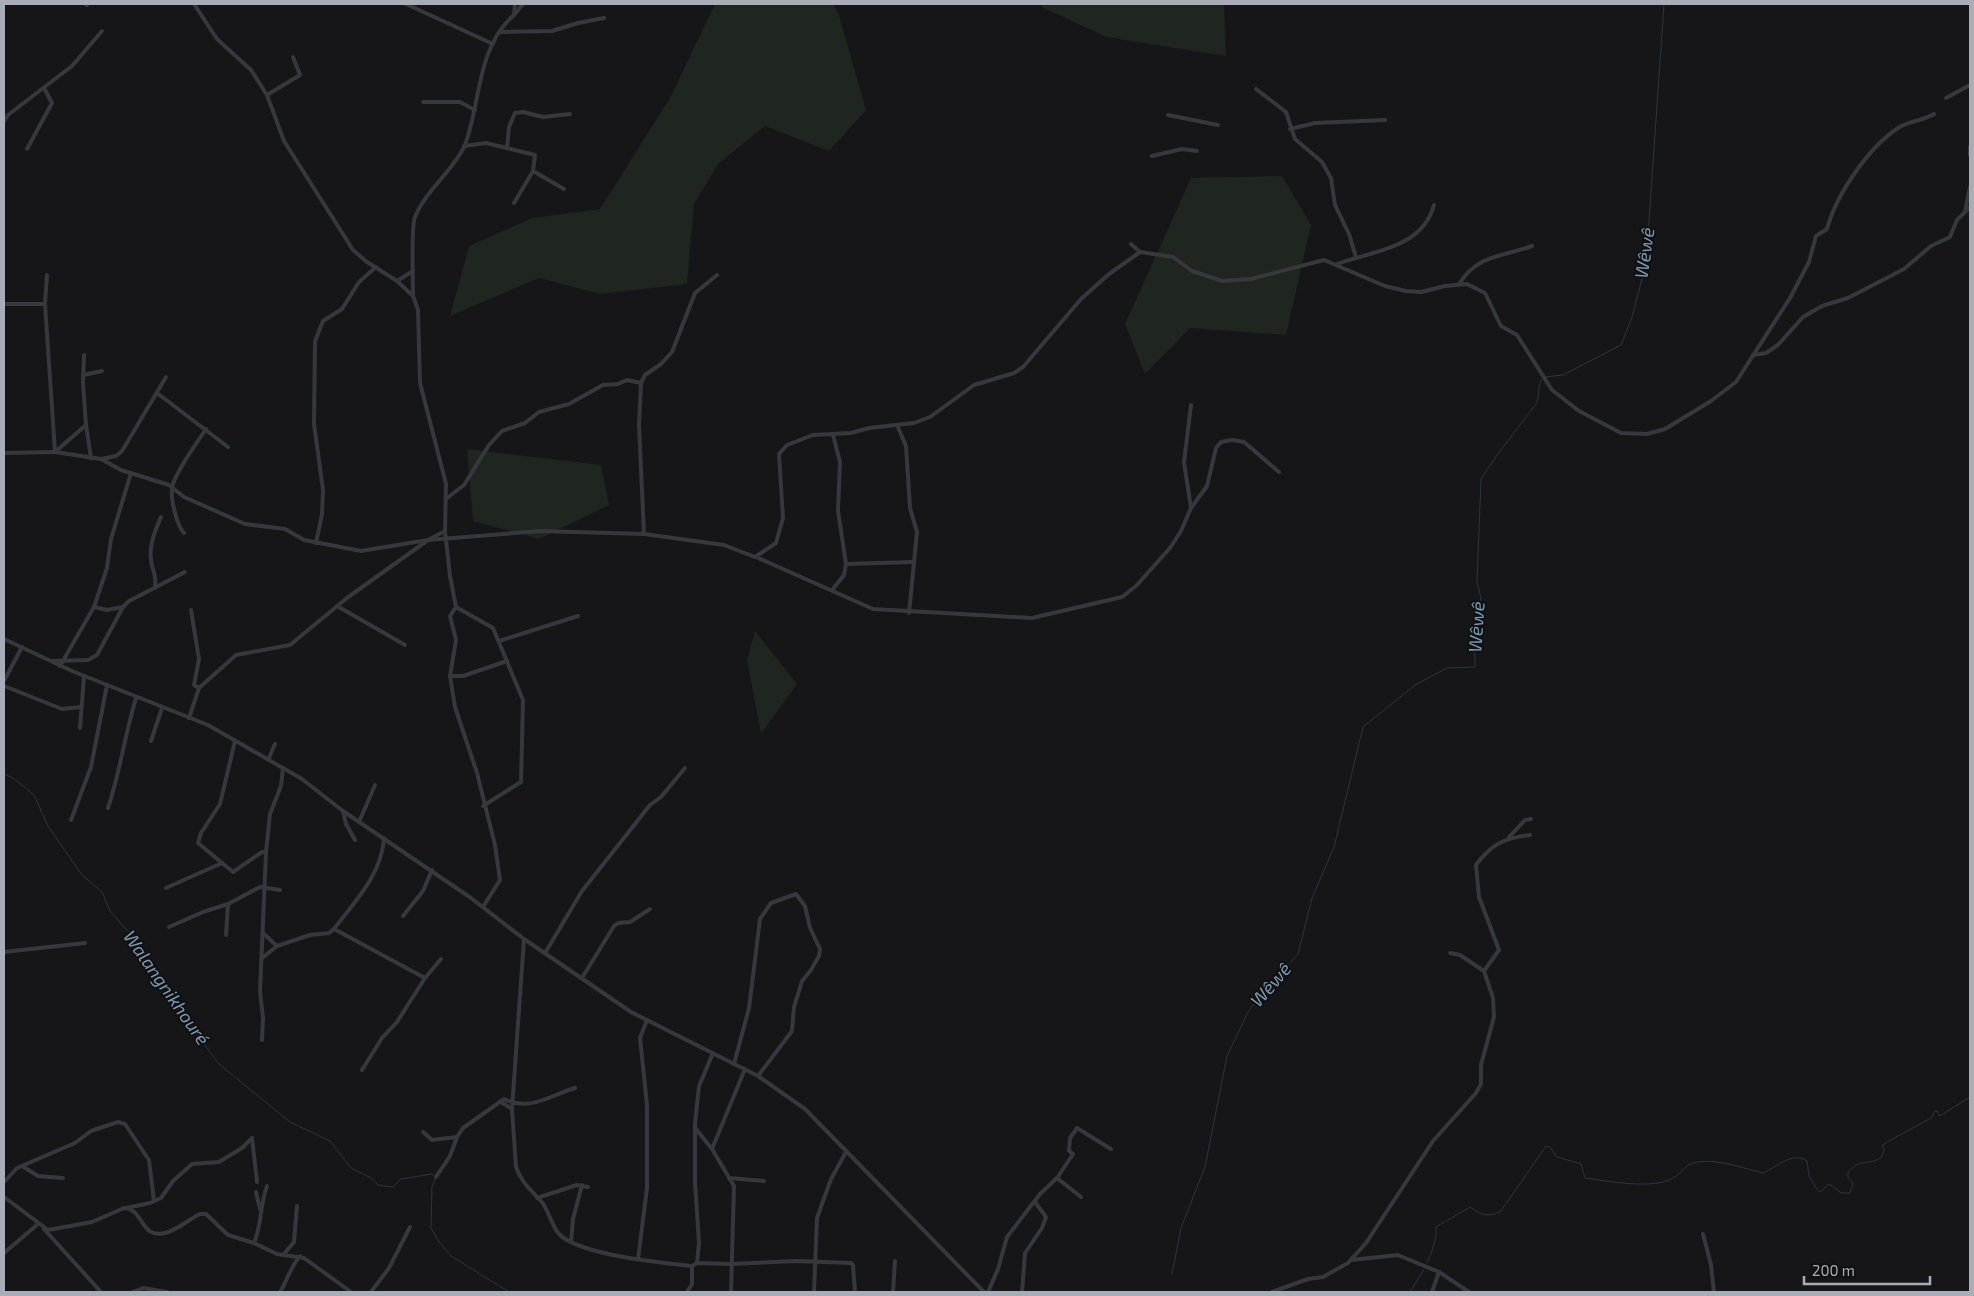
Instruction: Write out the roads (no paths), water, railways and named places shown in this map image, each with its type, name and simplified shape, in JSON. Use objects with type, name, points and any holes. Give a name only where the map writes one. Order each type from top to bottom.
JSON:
[{"type":"street","points":[[194,4],[217,39],[251,70],[267,95],[284,141],[353,250],[376,268],[398,280],[413,296]]},
{"type":"street","points":[[406,4],[493,44]]},
{"type":"street","points":[[514,15],[515,4]]},
{"type":"street","points":[[483,907],[500,880],[495,845],[483,806],[477,773],[455,707],[450,676],[456,640],[450,616],[456,607],[445,540],[446,484],[420,383],[418,310],[413,296],[414,218],[464,146],[475,110],[479,80],[493,44],[523,4]]},
{"type":"street","points":[[501,32],[552,30],[604,18]]},
{"type":"street","points":[[4,121],[8,115],[72,66],[102,31]]},
{"type":"street","points":[[267,95],[300,75],[293,57]]},
{"type":"street","points":[[1946,98],[1970,85]]},
{"type":"street","points":[[27,149],[52,103],[44,88]]},
{"type":"street","points":[[1256,89],[1286,112],[1295,139],[1322,162],[1331,178],[1335,205],[1349,234],[1356,257]]},
{"type":"street","points":[[423,102],[460,102],[475,110]]},
{"type":"street","points":[[507,148],[509,127],[515,113],[523,112],[543,117],[570,114]]},
{"type":"street","points":[[1168,114],[1218,125]]},
{"type":"street","points":[[1131,244],[1140,252],[1173,257],[1192,271],[1222,281],[1251,279],[1324,260],[1385,286],[1406,291],[1421,292],[1467,284],[1485,293],[1501,326],[1517,335],[1552,390],[1579,411],[1621,433],[1653,434],[1711,401],[1736,382],[1790,298],[1809,262],[1816,236],[1827,229],[1831,212],[1860,165],[1898,128],[1934,114]]},
{"type":"street","points":[[1290,128],[1315,123],[1384,120]]},
{"type":"street","points":[[464,146],[486,143],[535,155],[533,171],[514,203]]},
{"type":"street","points":[[1970,147],[1970,155]]},
{"type":"street","points":[[1152,156],[1182,149],[1197,150]]},
{"type":"street","points":[[533,171],[564,189]]},
{"type":"street","points":[[1965,211],[1970,187]]},
{"type":"street","points":[[1337,264],[1356,257],[1386,251],[1412,237],[1431,216],[1434,205]]},
{"type":"street","points":[[1753,355],[1766,352],[1778,345],[1803,317],[1822,306],[1848,298],[1904,269],[1931,246],[1950,237],[1957,220],[1970,207]]},
{"type":"street","points":[[1459,284],[1464,276],[1485,258],[1513,253],[1532,246]]},
{"type":"street","points":[[755,557],[776,543],[783,518],[778,454],[787,446],[804,437],[813,435],[851,433],[869,428],[914,423],[930,417],[974,385],[1014,372],[1023,367],[1082,299],[1109,274],[1140,252]]},
{"type":"street","points":[[316,542],[322,514],[323,490],[314,424],[314,341],[323,321],[342,309],[359,282],[376,268]]},
{"type":"street","points":[[398,280],[413,271]]},
{"type":"street","points":[[47,275],[45,304],[55,452]]},
{"type":"street","points":[[644,534],[639,424],[641,383],[645,375],[661,364],[672,352],[695,293],[717,275]]},
{"type":"street","points":[[4,304],[45,304]]},
{"type":"street","points":[[84,355],[83,375],[86,426],[91,458]]},
{"type":"street","points":[[83,375],[102,371]]},
{"type":"street","points":[[111,465],[116,456],[122,451],[166,377]]},
{"type":"street","points":[[446,499],[464,486],[489,444],[502,431],[526,423],[539,412],[569,404],[603,385],[618,384],[627,380],[641,383]]},
{"type":"street","points":[[157,393],[228,447]]},
{"type":"street","points":[[1191,405],[1184,462],[1191,508]]},
{"type":"street","points":[[897,425],[906,446],[910,508],[917,532],[910,613]]},
{"type":"street","points":[[55,452],[86,426]]},
{"type":"street","points":[[184,532],[179,527],[175,515],[172,486],[206,429]]},
{"type":"street","points":[[832,590],[844,575],[846,564],[838,511],[840,462],[833,435]]},
{"type":"street","points":[[101,459],[130,473],[172,486],[184,497],[245,524],[285,529],[304,540],[361,552],[428,540],[540,531],[644,534],[724,545],[832,590],[873,610],[1032,618],[1122,597],[1145,577],[1170,548],[1191,508],[1207,486],[1216,448],[1225,440],[1244,442],[1279,472]]},
{"type":"street","points":[[4,453],[55,452],[101,459],[116,456]]},
{"type":"street","points":[[61,664],[94,608],[107,568],[111,538],[130,473]]},
{"type":"street","points":[[155,588],[156,574],[151,563],[151,548],[161,517]]},
{"type":"street","points":[[189,718],[199,688],[236,655],[290,645],[337,606],[428,540],[445,531]]},
{"type":"street","points":[[846,564],[914,562]]},
{"type":"street","points":[[61,664],[88,660],[97,655],[123,607],[129,601],[185,572]]},
{"type":"street","points":[[337,606],[405,644]]},
{"type":"street","points":[[94,608],[107,610],[123,607]]},
{"type":"street","points":[[456,607],[493,628],[523,700],[521,782],[483,806]]},
{"type":"street","points":[[191,610],[199,659],[194,685],[199,688]]},
{"type":"street","points":[[499,641],[578,616]]},
{"type":"street","points":[[4,639],[136,698],[208,725],[302,779],[343,811],[432,870],[524,939],[631,1012],[758,1076],[806,1109],[984,1292]]},
{"type":"street","points":[[4,681],[22,647]]},
{"type":"street","points":[[450,676],[463,676],[507,661]]},
{"type":"street","points":[[80,728],[84,676]]},
{"type":"street","points":[[71,820],[91,767],[106,685]]},
{"type":"street","points":[[4,686],[62,709],[81,707]]},
{"type":"street","points":[[108,808],[120,772],[128,724],[136,698]]},
{"type":"street","points":[[151,741],[162,708]]},
{"type":"street","points":[[235,741],[220,804],[201,833],[198,843],[233,872],[262,852],[266,852]]},
{"type":"street","points":[[268,760],[275,744]]},
{"type":"street","points":[[262,1040],[262,910],[266,852],[270,814],[281,786],[283,768]]},
{"type":"street","points":[[546,953],[582,891],[650,805],[661,797],[685,768]]},
{"type":"street","points":[[359,822],[375,785]]},
{"type":"street","points":[[343,811],[346,824],[355,840]]},
{"type":"street","points":[[1484,971],[1499,950],[1479,897],[1476,866],[1486,851],[1509,838],[1525,820],[1531,819]]},
{"type":"street","points":[[1509,838],[1530,835]]},
{"type":"street","points":[[261,959],[277,946],[310,935],[329,933],[334,929],[374,874],[383,855],[384,838]]},
{"type":"street","points":[[166,888],[222,863]]},
{"type":"street","points":[[403,916],[423,891],[432,870]]},
{"type":"street","points":[[169,927],[203,912],[228,904],[264,886],[280,890]]},
{"type":"street","points":[[734,1064],[749,1008],[760,919],[771,903],[796,894],[805,906],[810,928],[820,949],[819,956],[802,981],[794,1007],[792,1031],[758,1076]]},
{"type":"street","points":[[226,936],[228,904]]},
{"type":"street","points":[[582,978],[614,926],[618,923],[630,922],[650,908]]},
{"type":"street","points":[[334,929],[425,978]]},
{"type":"street","points":[[263,933],[277,946]]},
{"type":"street","points":[[524,939],[512,1103],[516,1168],[519,1177],[537,1198],[559,1234],[571,1242],[638,1259],[692,1266]]},
{"type":"street","points":[[4,952],[85,943]]},
{"type":"street","points":[[1272,1292],[1308,1279],[1322,1277],[1350,1260],[1366,1243],[1433,1141],[1481,1084],[1481,1065],[1494,1017],[1493,998],[1484,971],[1460,955],[1450,953]]},
{"type":"street","points":[[362,1070],[382,1038],[397,1022],[425,978],[441,959]]},
{"type":"street","points":[[638,1259],[647,1188],[646,1105],[640,1038],[647,1020]]},
{"type":"street","points":[[687,1292],[692,1284],[692,1266],[696,1262],[699,1243],[696,1129],[699,1086],[713,1053]]},
{"type":"street","points":[[712,1149],[745,1069]]},
{"type":"street","points":[[436,1177],[450,1156],[457,1137],[463,1128],[504,1100],[531,1105],[575,1088]]},
{"type":"street","points":[[501,1102],[512,1109]]},
{"type":"street","points":[[4,1182],[22,1166],[75,1143],[91,1131],[118,1122],[125,1124],[149,1160],[154,1201]]},
{"type":"street","points":[[988,1292],[998,1269],[1007,1237],[1057,1178],[1073,1154],[1069,1151],[1069,1143],[1077,1128],[1111,1149]]},
{"type":"street","points":[[696,1129],[712,1149],[734,1186],[731,1292]]},
{"type":"street","points":[[423,1132],[432,1140],[457,1137]]},
{"type":"street","points":[[43,1228],[48,1230],[92,1222],[124,1208],[161,1198],[173,1181],[192,1164],[219,1162],[242,1148],[252,1138],[257,1182]]},
{"type":"street","points":[[814,1292],[817,1218],[831,1179],[846,1152]]},
{"type":"street","points":[[22,1166],[38,1176],[63,1178]]},
{"type":"street","points":[[728,1178],[764,1181]]},
{"type":"street","points":[[1057,1178],[1081,1197]]},
{"type":"street","points":[[571,1242],[573,1220],[582,1185]]},
{"type":"street","points":[[537,1198],[582,1185],[588,1187]]},
{"type":"street","points":[[254,1243],[258,1233],[267,1186]]},
{"type":"street","points":[[256,1192],[261,1211]]},
{"type":"street","points":[[4,1196],[26,1212],[43,1228],[100,1292]]},
{"type":"street","points":[[1022,1292],[1025,1253],[1042,1228],[1046,1217],[1035,1202]]},
{"type":"street","points":[[284,1254],[294,1242],[297,1206]]},
{"type":"street","points":[[124,1208],[136,1214],[146,1229],[152,1234],[165,1233],[200,1214],[206,1214],[228,1235],[254,1243],[277,1254],[300,1256],[351,1292]]},
{"type":"street","points":[[4,1253],[38,1224]]},
{"type":"street","points":[[371,1292],[389,1268],[410,1227]]},
{"type":"street","points":[[1703,1234],[1711,1265],[1714,1292]]},
{"type":"street","points":[[1350,1260],[1398,1255],[1439,1272],[1469,1292]]},
{"type":"street","points":[[280,1292],[289,1278],[294,1262],[300,1256]]},
{"type":"street","points":[[696,1262],[732,1264],[796,1261],[815,1263],[851,1262],[853,1265],[855,1292]]},
{"type":"street","points":[[893,1292],[895,1261]]},
{"type":"street","points":[[1432,1292],[1439,1272]]},
{"type":"street","points":[[133,1292],[142,1288],[167,1292]]},
{"type":"waterway","name":"Wêwê","points":[[1545,377],[1563,375],[1621,345],[1632,317],[1646,264],[1664,4]]},
{"type":"waterway","name":"Wêwê","points":[[1172,1274],[1181,1228],[1205,1167],[1227,1056],[1249,1010],[1298,954],[1312,898],[1334,847],[1363,727],[1415,685],[1447,668],[1475,667],[1474,622],[1481,598],[1477,582],[1481,479],[1536,404],[1542,379]]},
{"type":"waterway","name":"Walangnikhouré","points":[[4,774],[13,778],[34,795],[48,826],[82,875],[102,892],[110,911],[140,945],[150,971],[219,1064],[290,1122],[330,1141],[351,1168],[371,1178],[378,1185],[393,1187],[401,1179],[432,1174],[436,1177],[432,1186],[431,1228],[439,1242],[451,1256],[509,1292]]},
{"type":"waterway","name":"Walangnikhouré","points":[[1427,1263],[1434,1245],[1436,1227],[1470,1207],[1485,1215],[1501,1211],[1546,1146],[1550,1147],[1557,1157],[1581,1164],[1585,1178],[1630,1184],[1665,1182],[1676,1176],[1690,1164],[1698,1162],[1723,1163],[1763,1173],[1790,1159],[1801,1158],[1807,1161],[1809,1176],[1818,1191],[1822,1191],[1827,1185],[1831,1185],[1841,1193],[1850,1193],[1853,1184],[1848,1177],[1848,1172],[1852,1168],[1861,1163],[1877,1160],[1882,1157],[1884,1149],[1882,1146],[1887,1142],[1931,1118],[1934,1112],[1937,1111],[1940,1116],[1970,1097]]},
{"type":"waterway","name":"Walangnikhouré","points":[[1410,1292],[1424,1269]]}]
